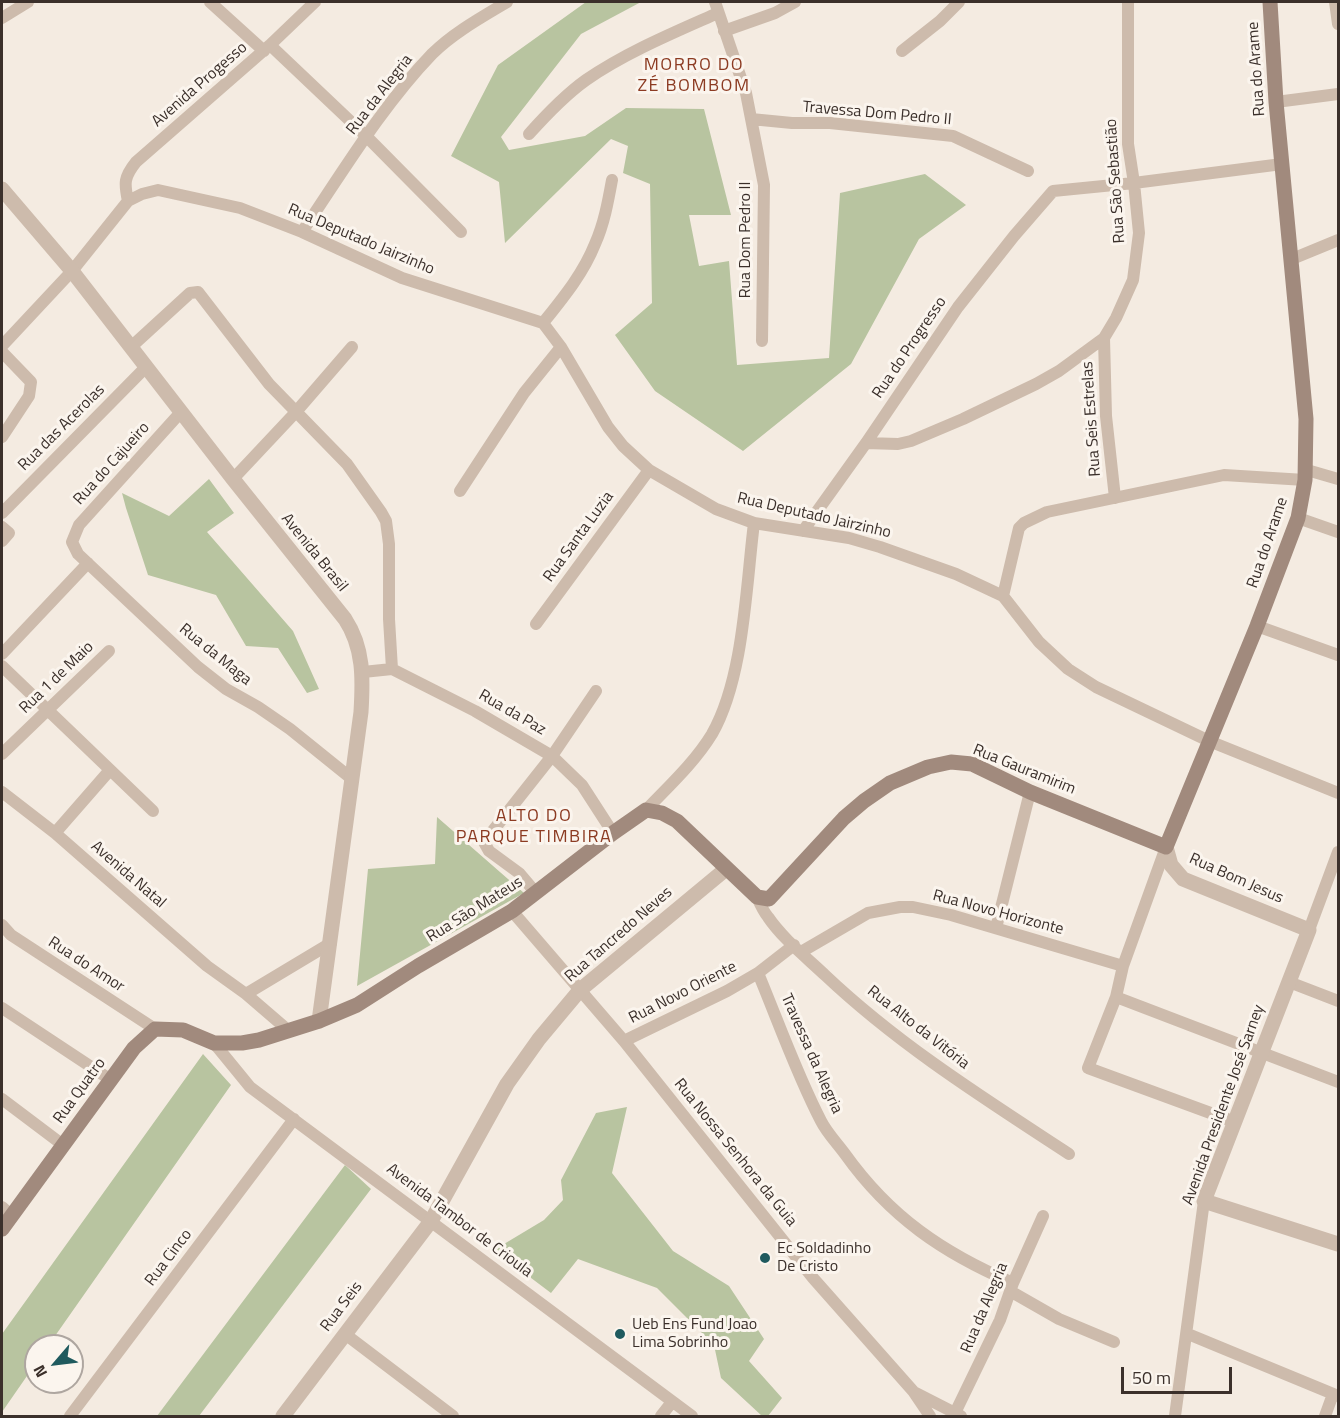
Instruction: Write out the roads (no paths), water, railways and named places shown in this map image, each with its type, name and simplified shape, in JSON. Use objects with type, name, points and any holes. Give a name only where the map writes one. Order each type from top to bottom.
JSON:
[{"type":"main road","name":"Rua do Arame","points":[[1166,847],[1257,626],[1298,518],[1306,475],[1306,419],[1276,102],[1270,2]]},
{"type":"main road","name":"Rua Gauramirim","points":[[763,902],[844,818],[864,801],[890,783],[928,767],[951,762],[972,764],[1030,792],[1166,847]]},
{"type":"main road","name":"Rua São Mateus","points":[[214,1043],[259,1040],[319,1021],[357,1005],[418,966],[513,911],[646,810]]},
{"type":"main road","name":"Rua Alto da Vitória","points":[[646,810],[662,813],[677,821],[763,902]]},
{"type":"main road","points":[[155,1029],[183,1030],[214,1043]]},
{"type":"main road","name":"Rua Quatro","points":[[2,1229],[6,1211],[63,1145],[134,1048],[155,1029]]},
{"type":"street","points":[[2,18],[28,2]]},
{"type":"street","points":[[210,2],[267,48],[367,136],[461,232]]},
{"type":"street","name":"Avenida Progesso","points":[[128,201],[125,187],[127,174],[136,162],[267,48],[315,2]]},
{"type":"street","name":"Rua da Alegria","points":[[302,232],[367,136],[433,53],[472,23],[507,2]]},
{"type":"street","points":[[724,31],[775,13],[795,2]]},
{"type":"street","points":[[902,51],[940,21],[959,2]]},
{"type":"street","name":"Rua São Sebastião","points":[[866,443],[898,444],[963,419],[1059,371],[1104,338],[1133,280],[1139,233],[1127,134],[1128,2]]},
{"type":"street","points":[[1335,2],[1338,24]]},
{"type":"street","points":[[529,134],[543,118],[585,81],[716,7]]},
{"type":"street","name":"Rua Dom Pedro II","points":[[716,7],[746,93],[764,185],[762,341]]},
{"type":"street","points":[[1276,102],[1338,94]]},
{"type":"street","name":"Travessa Dom Pedro II","points":[[751,119],[792,123],[830,123],[953,136],[1028,171]]},
{"type":"street","points":[[1134,183],[1282,164]]},
{"type":"street","points":[[543,322],[569,290],[594,247],[601,229],[612,180]]},
{"type":"street","name":"Rua do Progresso","points":[[803,531],[958,307],[1053,190],[1134,183]]},
{"type":"street","name":"Avenida Brasil","points":[[2,189],[72,271],[232,479],[345,619],[355,636],[363,672],[361,712],[319,1021]]},
{"type":"street","name":"Rua Deputado Jairzinho","points":[[128,201],[158,190],[240,208],[302,232],[402,278],[543,322],[561,347],[608,427],[623,446],[649,470],[716,509],[754,523],[849,538],[913,557],[1003,596],[1039,642],[1068,669],[1096,687],[1209,741],[1338,794]]},
{"type":"street","points":[[2,346],[72,271],[128,201]]},
{"type":"street","points":[[1292,259],[1338,240]]},
{"type":"street","points":[[131,347],[190,293],[198,292],[269,384],[347,464],[386,521],[389,544],[392,669],[363,672]]},
{"type":"street","name":"Rua Seis Estrelas","points":[[1104,338],[1106,416],[1116,498]]},
{"type":"street","points":[[232,479],[295,413],[352,347]]},
{"type":"street","points":[[460,491],[524,393],[561,347]]},
{"type":"street","points":[[2,352],[31,382],[32,388],[30,396],[2,437]]},
{"type":"street","name":"Rua das Acerolas","points":[[2,513],[146,367]]},
{"type":"street","name":"Rua do Cajueiro","points":[[72,542],[79,525],[181,412]]},
{"type":"street","name":"Rua Santa Luzia","points":[[536,624],[649,470]]},
{"type":"street","points":[[1003,596],[1019,528],[1024,523],[1047,512],[1224,476],[1306,475],[1338,479]]},
{"type":"street","points":[[1298,518],[1338,532]]},
{"type":"street","name":"Rua São Mateus","points":[[646,810],[691,762],[705,743],[726,701],[739,650],[754,523]]},
{"type":"street","name":"Rua da Maga","points":[[72,542],[78,554],[198,667],[226,689],[290,729],[352,779]]},
{"type":"street","points":[[2,654],[88,563]]},
{"type":"street","points":[[1257,626],[1338,656]]},
{"type":"street","name":"Rua 1 de Maio","points":[[2,754],[109,651]]},
{"type":"street","points":[[2,666],[153,811]]},
{"type":"street","name":"Rua da Paz","points":[[392,669],[475,711],[552,756],[582,785],[613,833]]},
{"type":"street","points":[[536,893],[519,873],[484,845],[486,839],[552,756],[596,691]]},
{"type":"street","points":[[55,832],[110,770]]},
{"type":"street","name":"Avenida Natal","points":[[2,792],[55,832],[207,966],[246,994],[289,1030]]},
{"type":"street","points":[[996,928],[1030,792]]},
{"type":"street","name":"Rua Bom Jesus","points":[[1166,847],[1171,865],[1183,879],[1309,930]]},
{"type":"street","name":"Rua do Arame","points":[[1116,997],[1123,966],[1166,847]]},
{"type":"street","name":"Avenida Presidente José Sarney","points":[[1175,1416],[1188,1334],[1204,1201],[1338,852]]},
{"type":"street","name":"Rua Tancredo Neves","points":[[431,1221],[507,1084],[539,1039],[580,990],[726,869]]},
{"type":"street","name":"Rua Alto da Vitória","points":[[763,902],[769,920],[797,949],[843,992],[906,1044],[1069,1154]]},
{"type":"street","name":"Rua Novo Horizonte","points":[[797,949],[868,913],[913,907],[951,915],[1123,966]]},
{"type":"street","name":"Rua Nossa Senhora da Guia","points":[[513,911],[624,1041],[813,1278],[913,1391],[930,1416]]},
{"type":"street","name":"Rua do Amor","points":[[2,925],[11,935],[155,1029]]},
{"type":"street","points":[[246,994],[331,942]]},
{"type":"street","points":[[758,973],[797,949]]},
{"type":"street","name":"Rua Novo Oriente","points":[[624,1041],[727,991],[758,973]]},
{"type":"street","name":"Travessa da Alegria","points":[[758,973],[822,1122],[884,1202],[923,1235],[1012,1287],[1059,1319],[1114,1342]]},
{"type":"street","points":[[1289,982],[1338,1001]]},
{"type":"street","points":[[1235,1122],[1088,1068],[1116,997],[1338,1082]]},
{"type":"street","points":[[2,1008],[111,1080]]},
{"type":"street","name":"Avenida Tambor de Crioula","points":[[214,1043],[250,1087],[692,1416]]},
{"type":"street","points":[[2,1099],[63,1145]]},
{"type":"street","name":"Rua Cinco","points":[[70,1416],[294,1119]]},
{"type":"street","points":[[1204,1201],[1338,1244]]},
{"type":"street","name":"Rua da Alegria","points":[[958,1415],[1043,1216]]},
{"type":"street","name":"Rua Seis","points":[[283,1416],[431,1221]]},
{"type":"street","points":[[345,1334],[453,1416]]},
{"type":"street","points":[[1188,1334],[1336,1395],[1325,1416]]},
{"type":"street","points":[[913,1391],[958,1415]]},
{"type":"street","points":[[662,1416],[672,1402]]},
{"type":"place","name":"Ec Soldadinho De Cristo","points":[[765,1258]]},
{"type":"place","name":"Ueb Ens Fund Joao Lima Sobrinho","points":[[620,1334]]},
{"type":"district","name":"MORRO DO ZÉ BOMBOM","points":[[694,76]]},
{"type":"district","name":"ALTO DO PARQUE TIMBIRA","points":[[534,827]]}]
